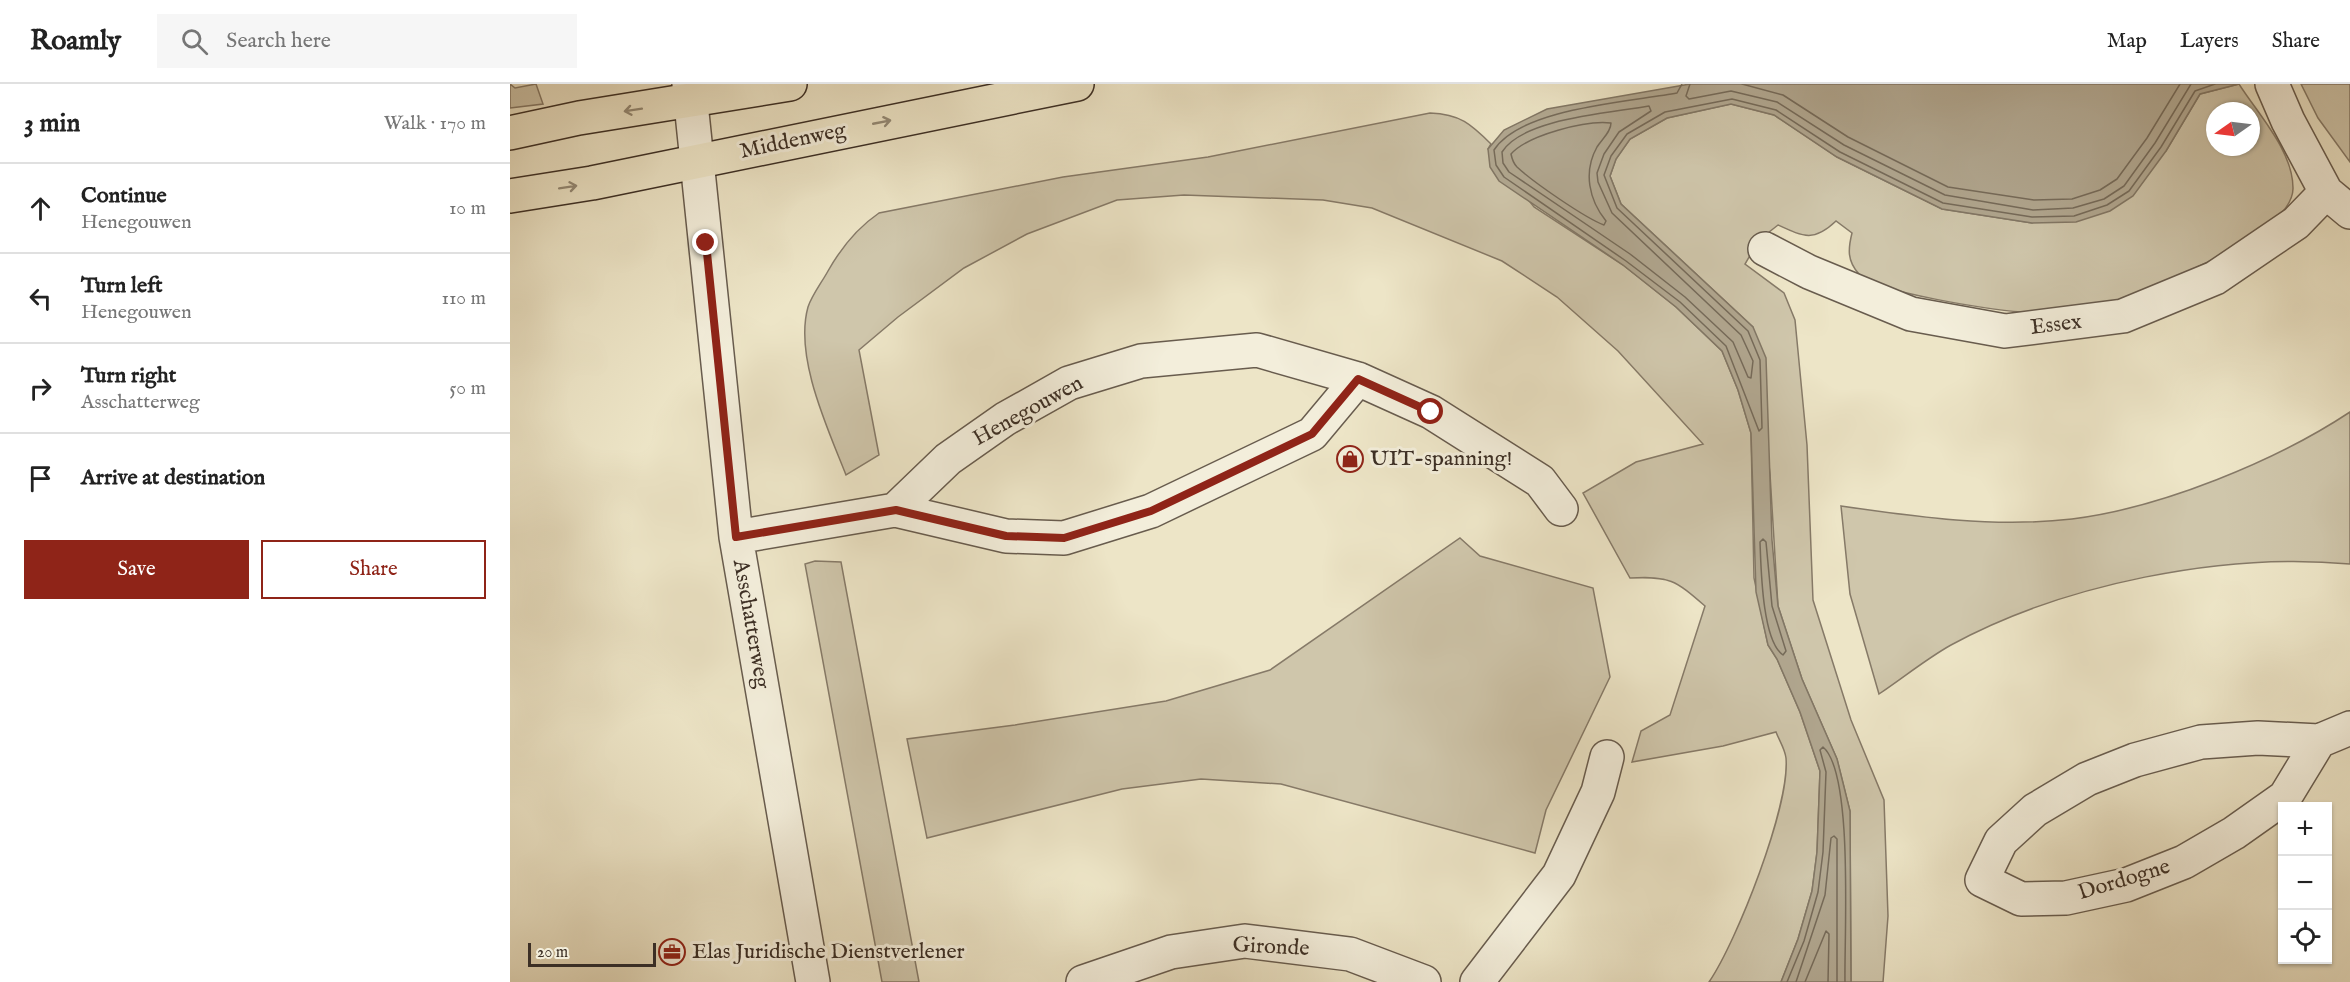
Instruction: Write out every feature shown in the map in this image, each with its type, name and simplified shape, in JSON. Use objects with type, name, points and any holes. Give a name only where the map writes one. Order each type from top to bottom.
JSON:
[{"type":"main road","points":[[510,133],[690,93],[790,84]]},
{"type":"main road","name":"Middenweg","points":[[510,196],[698,162],[808,137],[1077,84]]},
{"type":"street","points":[[2272,84],[2288,121],[2338,202]]},
{"type":"street","name":"Asschatterweg","points":[[690,93],[736,537],[813,982]]},
{"type":"street","name":"Essex","points":[[1765,249],[1809,272],[1911,314],[2005,331],[2122,316],[2215,278],[2296,223],[2338,202]]},
{"type":"street","name":"Henegouwen","points":[[896,510],[948,459],[1005,419],[1069,383],[1141,361],[1257,350],[1358,379],[1431,412],[1540,481],[1561,509]]},
{"type":"street","points":[[736,537],[896,510],[1006,536],[1064,538],[1151,511],[1312,434],[1358,379]]},
{"type":"street","name":"Dordogne","points":[[2319,741],[2285,797],[2235,833],[2184,862],[2126,885],[2066,898],[2022,899],[1982,880],[2001,841],[2035,810],[2087,779],[2134,760],[2201,742],[2258,738],[2319,741],[2350,728]]},
{"type":"street","points":[[1478,982],[1559,875],[1598,792],[1607,757]]},
{"type":"street","name":"Gironde","points":[[1083,982],[1171,952],[1245,941],[1350,954],[1424,982]]},
{"type":"shaded area","points":[[510,84],[515,88],[536,84],[543,104],[510,108]]},
{"type":"shaded area","points":[[2239,84],[2251,102],[2206,102],[2206,156],[2260,156],[2260,114],[2287,160],[2293,188],[2288,203],[2276,219],[2234,248],[2210,261],[2112,304],[2080,309],[2022,312],[1936,299],[1888,288],[1870,281],[1855,269],[1850,255],[1852,233],[1836,221],[1815,235],[1802,235],[1778,225],[1759,240],[1745,264],[1784,293],[1795,320],[1807,445],[1813,600],[1851,720],[1884,800],[1888,916],[1883,982],[1851,982],[1850,811],[1837,759],[1802,679],[1778,606],[1770,474],[1753,327],[1621,204],[1610,176],[1616,159],[1630,139],[1667,118],[1731,104],[1774,115],[1837,157],[1942,209],[2032,223],[2166,151],[2200,94]]},
{"type":"shaded area","points":[[2301,84],[2350,84],[2350,162],[2318,118]]},
{"type":"shaded area","points":[[1430,113],[1449,115],[1471,126],[1491,144],[1488,149],[1534,207],[1623,265],[1676,307],[1722,351],[1738,390],[1751,433],[1754,578],[1768,645],[1777,659],[1800,712],[1820,771],[1817,852],[1812,891],[1798,939],[1781,982],[1709,982],[1721,963],[1747,906],[1771,839],[1785,780],[1786,758],[1783,748],[1776,732],[1723,746],[1632,762],[1641,731],[1670,715],[1705,606],[1679,585],[1663,579],[1630,578],[1583,493],[1636,462],[1703,444],[1618,351],[1557,297],[1502,261],[1372,208],[1323,200],[1184,195],[1117,200],[1027,234],[964,268],[898,317],[859,350],[879,455],[846,475],[815,392],[809,370],[805,327],[810,302],[844,246],[879,213],[1063,177],[1208,157]]},
{"type":"shaded area","points":[[2350,412],[2350,564],[2250,563],[2197,568],[2093,589],[2043,605],[1951,645],[1879,694],[1850,594],[1841,506],[1985,522],[2072,519],[2106,513],[2143,505],[2217,480],[2288,448]]},
{"type":"shaded area","points":[[1460,538],[1480,556],[1593,588],[1610,677],[1546,810],[1535,853],[1281,784],[1201,779],[1122,789],[927,838],[907,739],[1015,725],[1166,701],[1270,670]]},
{"type":"shaded area","points":[[815,561],[841,562],[919,982],[882,982],[805,564]]},
{"type":"water","points":[[1690,84],[2239,84],[2200,94],[2166,151],[2133,196],[2110,211],[2076,222],[2032,223],[1942,209],[1837,157],[1774,115],[1731,104],[1667,118],[1630,139],[1616,159],[1610,176],[1621,204],[1753,327],[1766,358],[1772,540],[1778,606],[1802,679],[1837,759],[1850,811],[1851,982],[1781,982],[1798,939],[1812,891],[1817,852],[1820,771],[1800,712],[1777,659],[1768,645],[1756,592],[1751,433],[1738,390],[1722,351],[1676,307],[1623,265],[1499,181],[1490,167],[1488,149],[1504,130],[1547,109]]},
{"type":"place","name":"UIT-spanning!","points":[[1350,459]]},
{"type":"place","name":"Elas Juridische Dienstverlener","points":[[672,952]]},
{"type":"route","points":[[706,243],[736,537],[896,510],[1006,536],[1064,538],[1151,511],[1312,434],[1358,379],[1431,412]]}]
